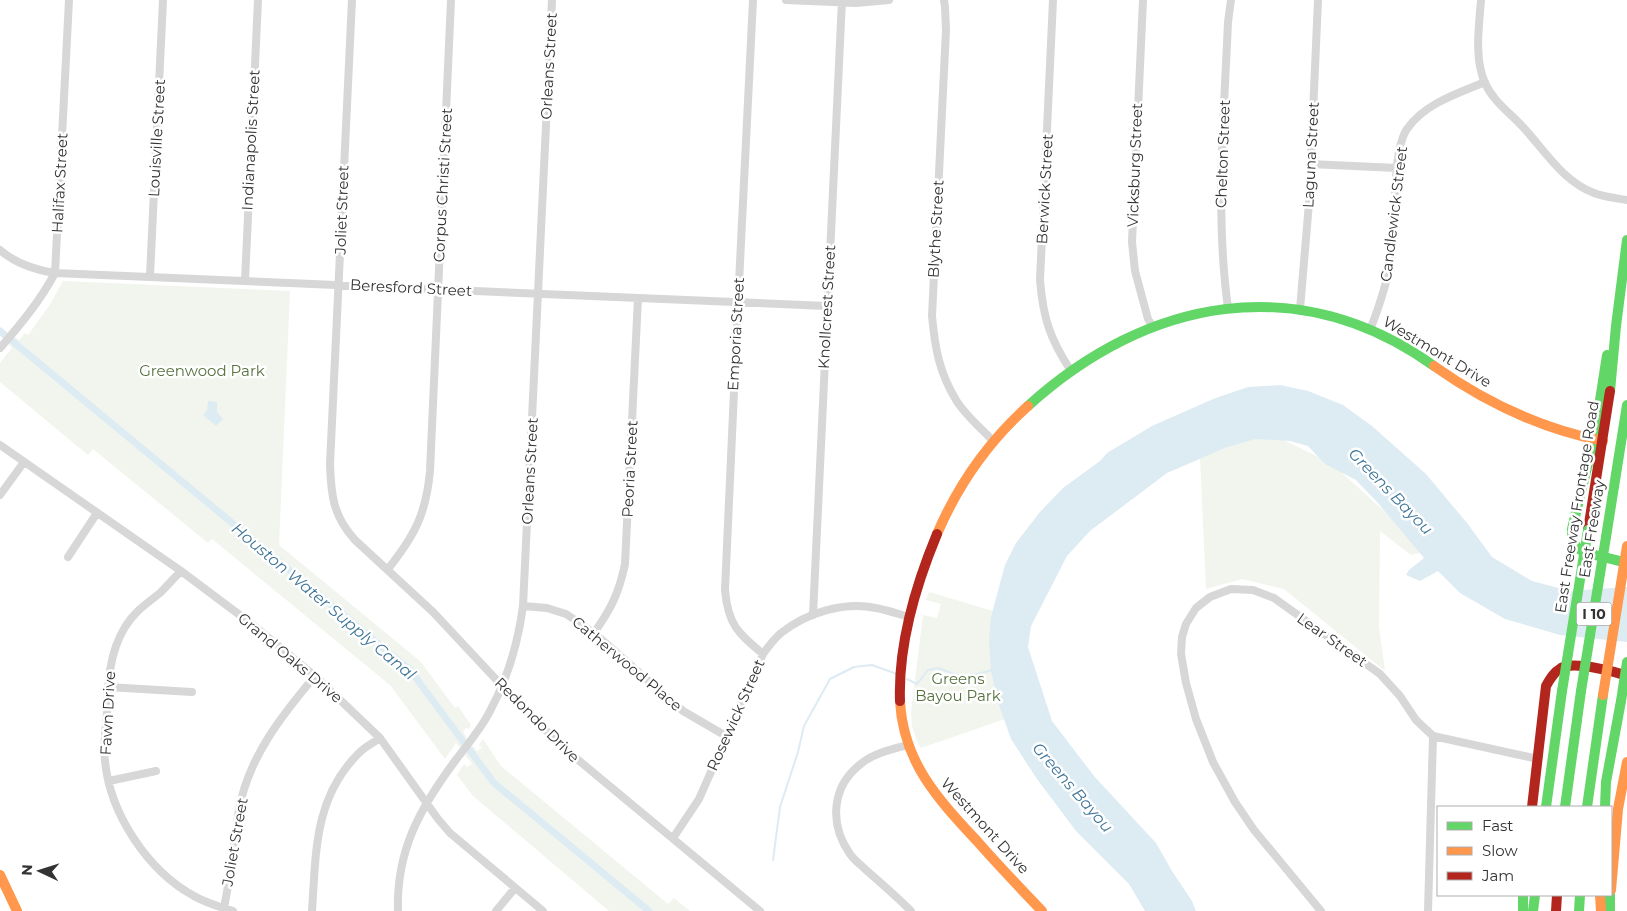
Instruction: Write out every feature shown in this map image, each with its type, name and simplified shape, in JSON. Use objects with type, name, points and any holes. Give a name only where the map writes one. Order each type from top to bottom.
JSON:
[{"type":"main road","points":[[1627,240],[1616,326],[1607,355],[1598,440],[1572,529],[1571,540],[1582,552],[1627,564]]},
{"type":"main road","name":"Westmont Drive","points":[[1042,911],[936,796],[921,774],[908,745],[901,713],[900,684],[909,617],[934,538],[964,479],[992,440],[1016,416],[1071,371],[1100,352],[1153,327],[1189,316],[1228,308],[1300,309],[1370,330],[1422,358],[1458,382],[1511,411],[1574,436],[1598,440]]},
{"type":"main road","name":"East Freeway","points":[[1565,806],[1581,691],[1627,405]]},
{"type":"main road","name":"East Freeway Frontage Road","points":[[1546,806],[1562,691],[1588,530],[1598,440]]},
{"type":"main road","name":"I 10","points":[[1587,806],[1627,546]]},
{"type":"main road","points":[[1605,806],[1606,782],[1627,662]]},
{"type":"main road","points":[[1532,806],[1546,686],[1552,674],[1572,664],[1627,676]]},
{"type":"main road","points":[[1612,878],[1618,809],[1627,762]]},
{"type":"main road","points":[[0,875],[16,911]]},
{"type":"main road","points":[[1523,896],[1523,911]]},
{"type":"main road","points":[[1533,911],[1535,896]]},
{"type":"main road","points":[[1556,911],[1557,896]]},
{"type":"main road","points":[[1578,911],[1580,896]]},
{"type":"main road","points":[[1600,896],[1600,911]]},
{"type":"main road","points":[[1610,896],[1610,911]]},
{"type":"street","name":"Halifax Street","points":[[2,345],[45,293],[55,273],[69,0]]},
{"type":"street","name":"Louisville Street","points":[[150,276],[163,0]]},
{"type":"street","name":"Indianapolis Street","points":[[245,281],[258,0]]},
{"type":"street","name":"Joliet Street","points":[[335,508],[331,489],[330,464],[352,0]]},
{"type":"street","name":"Corpus Christi Street","points":[[388,569],[406,546],[420,520],[428,495],[451,0]]},
{"type":"street","name":"Orleans Street","points":[[398,911],[400,871],[405,850],[415,824],[426,802],[490,712],[508,671],[520,633],[523,606],[552,0]]},
{"type":"street","name":"Emporia Street","points":[[753,0],[725,590],[726,606],[733,624],[742,637],[763,654]]},
{"type":"street","points":[[786,0],[856,3],[889,0]]},
{"type":"street","name":"Blythe Street","points":[[944,0],[946,30],[932,316],[936,349],[942,371],[957,401],[992,440]]},
{"type":"street","name":"Berwick Street","points":[[1053,0],[1040,280],[1042,303],[1047,325],[1057,349],[1071,371]]},
{"type":"street","name":"Vicksburg Street","points":[[1143,0],[1132,242],[1136,271],[1148,320],[1153,327]]},
{"type":"street","name":"Chelton Street","points":[[1228,308],[1224,281],[1221,230],[1228,22],[1231,0]]},
{"type":"street","name":"Laguna Street","points":[[1300,309],[1309,203],[1318,0]]},
{"type":"street","points":[[1481,0],[1478,36],[1479,58],[1485,82],[1501,106],[1522,125],[1557,167],[1575,183],[1610,198],[1626,200]]},
{"type":"street","name":"Knollcrest Street","points":[[813,615],[826,306],[842,1]]},
{"type":"street","name":"Candlewick Street","points":[[1370,330],[1384,294],[1393,246],[1397,168],[1403,137],[1407,129],[1420,116],[1435,105],[1485,82]]},
{"type":"street","points":[[1310,164],[1397,168]]},
{"type":"street","name":"Beresford Street","points":[[0,250],[26,265],[55,273],[826,306]]},
{"type":"street","name":"Peoria Street","points":[[594,634],[611,608],[620,586],[625,564],[638,298]]},
{"type":"street","name":"Grand Oaks Drive","points":[[0,445],[181,571],[253,625],[315,676],[380,738],[450,833],[543,911]]},
{"type":"street","points":[[0,495],[24,462]]},
{"type":"street","name":"Redondo Drive","points":[[335,508],[344,528],[354,540],[433,612],[502,686],[565,749],[760,911]]},
{"type":"street","points":[[68,557],[98,513]]},
{"type":"street","name":"Fawn Drive","points":[[181,571],[161,592],[138,609],[124,628],[111,659],[105,761],[114,798],[125,825],[146,854],[165,875],[194,896],[233,911]]},
{"type":"street","name":"Lear Street","points":[[1321,911],[1254,830],[1230,794],[1196,719],[1186,683],[1181,654],[1184,630],[1196,608],[1210,597],[1231,589],[1253,590],[1274,598],[1380,674],[1400,696],[1416,720],[1433,736]]},
{"type":"street","name":"Catherwood Place","points":[[523,606],[547,608],[566,614],[594,634],[683,711],[726,736]]},
{"type":"street","name":"Rosewick Street","points":[[673,838],[699,799],[763,654],[779,634],[813,615],[827,610],[850,606],[874,607],[909,617]]},
{"type":"street","name":"Joliet Street","points":[[224,908],[239,809],[247,782],[258,755],[271,733],[288,708],[315,676]]},
{"type":"street","points":[[108,687],[192,692]]},
{"type":"street","points":[[1428,911],[1433,736],[1538,759]]},
{"type":"street","points":[[312,911],[317,840],[322,817],[334,786],[348,764],[360,752],[380,738]]},
{"type":"street","points":[[908,745],[862,762],[848,777],[838,795],[835,811],[839,836],[851,856],[911,911]]},
{"type":"street","points":[[109,781],[156,771]]},
{"type":"street","points":[[496,911],[515,888]]},
{"type":"green space","name":"Greenwood Park","points":[[63,281],[290,291],[279,545],[420,661],[455,708],[458,706],[471,725],[469,729],[466,728],[463,732],[467,738],[460,748],[456,743],[445,759],[390,685],[212,539],[208,543],[93,449],[88,455],[0,382],[0,363],[12,348],[9,345],[15,337],[19,340],[25,333],[28,335],[49,306]]},
{"type":"green space","points":[[1271,434],[1331,463],[1428,551],[1411,555],[1380,531],[1379,627],[1385,671],[1284,589],[1242,579],[1206,589],[1200,456]]},
{"type":"green space","name":"Greens Bayou Park","points":[[929,592],[1000,613],[1011,717],[921,748],[912,726],[911,712],[923,615],[937,618],[941,604],[926,600]]},
{"type":"green space","points":[[483,739],[501,766],[668,904],[674,898],[690,911],[609,911],[473,796],[457,775],[464,764],[467,767],[472,764],[465,755],[473,746],[477,751],[482,748],[479,745]]},
{"type":"water","name":"Greens Bayou","points":[[1280,385],[1308,391],[1343,405],[1372,426],[1426,474],[1467,523],[1492,557],[1532,581],[1570,591],[1627,587],[1627,642],[1560,635],[1505,619],[1460,593],[1438,571],[1420,581],[1406,575],[1409,570],[1424,558],[1356,480],[1325,464],[1308,446],[1290,441],[1256,439],[1225,448],[1167,473],[1090,531],[1067,556],[1031,626],[1028,647],[1052,721],[1094,776],[1156,843],[1192,901],[1196,911],[1145,911],[1129,884],[1076,831],[1037,779],[1011,739],[998,702],[991,671],[989,642],[991,617],[1005,565],[1016,543],[1040,512],[1063,488],[1100,461],[1107,453],[1152,426],[1213,399],[1248,387]]},
{"type":"water","points":[[208,401],[217,402],[217,412],[223,419],[216,426],[203,415],[207,410]]},
{"type":"waterway","name":"Houston Water Supply Canal","points":[[0,331],[410,670],[494,783],[649,911]]},
{"type":"waterway","points":[[773,860],[780,807],[798,752],[804,726],[830,679],[854,667],[872,665],[897,674]]},
{"type":"waterway","points":[[907,679],[917,684],[928,670],[938,668],[960,676],[993,670]]},
{"type":"traffic: fast","points":[[1610,391],[1627,240]]},
{"type":"traffic: fast","points":[[1028,406],[1074,369],[1123,341],[1173,320],[1225,309],[1277,308],[1330,316],[1382,335],[1434,366]]},
{"type":"traffic: fast","points":[[1607,355],[1594,439],[1572,529],[1572,536],[1573,542],[1583,551],[1627,563]]},
{"type":"traffic: fast","points":[[1606,537],[1627,405]]},
{"type":"traffic: fast","points":[[1562,691],[1588,530]]},
{"type":"traffic: fast","points":[[1581,691],[1606,537]]},
{"type":"traffic: fast","points":[[1621,701],[1627,662]]},
{"type":"traffic: fast","points":[[1546,806],[1562,691]]},
{"type":"traffic: fast","points":[[1565,806],[1581,691]]},
{"type":"traffic: fast","points":[[1587,806],[1603,695]]},
{"type":"traffic: fast","points":[[1605,806],[1606,782],[1621,701]]},
{"type":"traffic: fast","points":[[1523,896],[1523,911]]},
{"type":"traffic: fast","points":[[1533,911],[1535,896]]},
{"type":"traffic: fast","points":[[1579,911],[1580,896]]},
{"type":"traffic: fast","points":[[1610,896],[1610,911]]},
{"type":"traffic: slow","points":[[1434,366],[1473,391],[1514,412],[1558,429],[1603,441]]},
{"type":"traffic: slow","points":[[937,534],[954,498],[975,465],[1000,434],[1028,406]]},
{"type":"traffic: slow","points":[[1603,695],[1627,546]]},
{"type":"traffic: slow","points":[[900,701],[908,743],[915,761],[925,778],[949,810],[1042,911]]},
{"type":"traffic: slow","points":[[1612,878],[1618,809],[1627,762]]},
{"type":"traffic: slow","points":[[0,875],[17,911]]},
{"type":"traffic: slow","points":[[1600,896],[1601,911]]},
{"type":"traffic: jam","points":[[1588,530],[1610,391]]},
{"type":"traffic: jam","points":[[900,701],[900,680],[905,637],[915,595],[937,534]]},
{"type":"traffic: jam","points":[[1532,806],[1546,686],[1552,676],[1561,668],[1567,666],[1603,669],[1627,676]]},
{"type":"traffic: jam","points":[[1556,911],[1557,896]]}]
